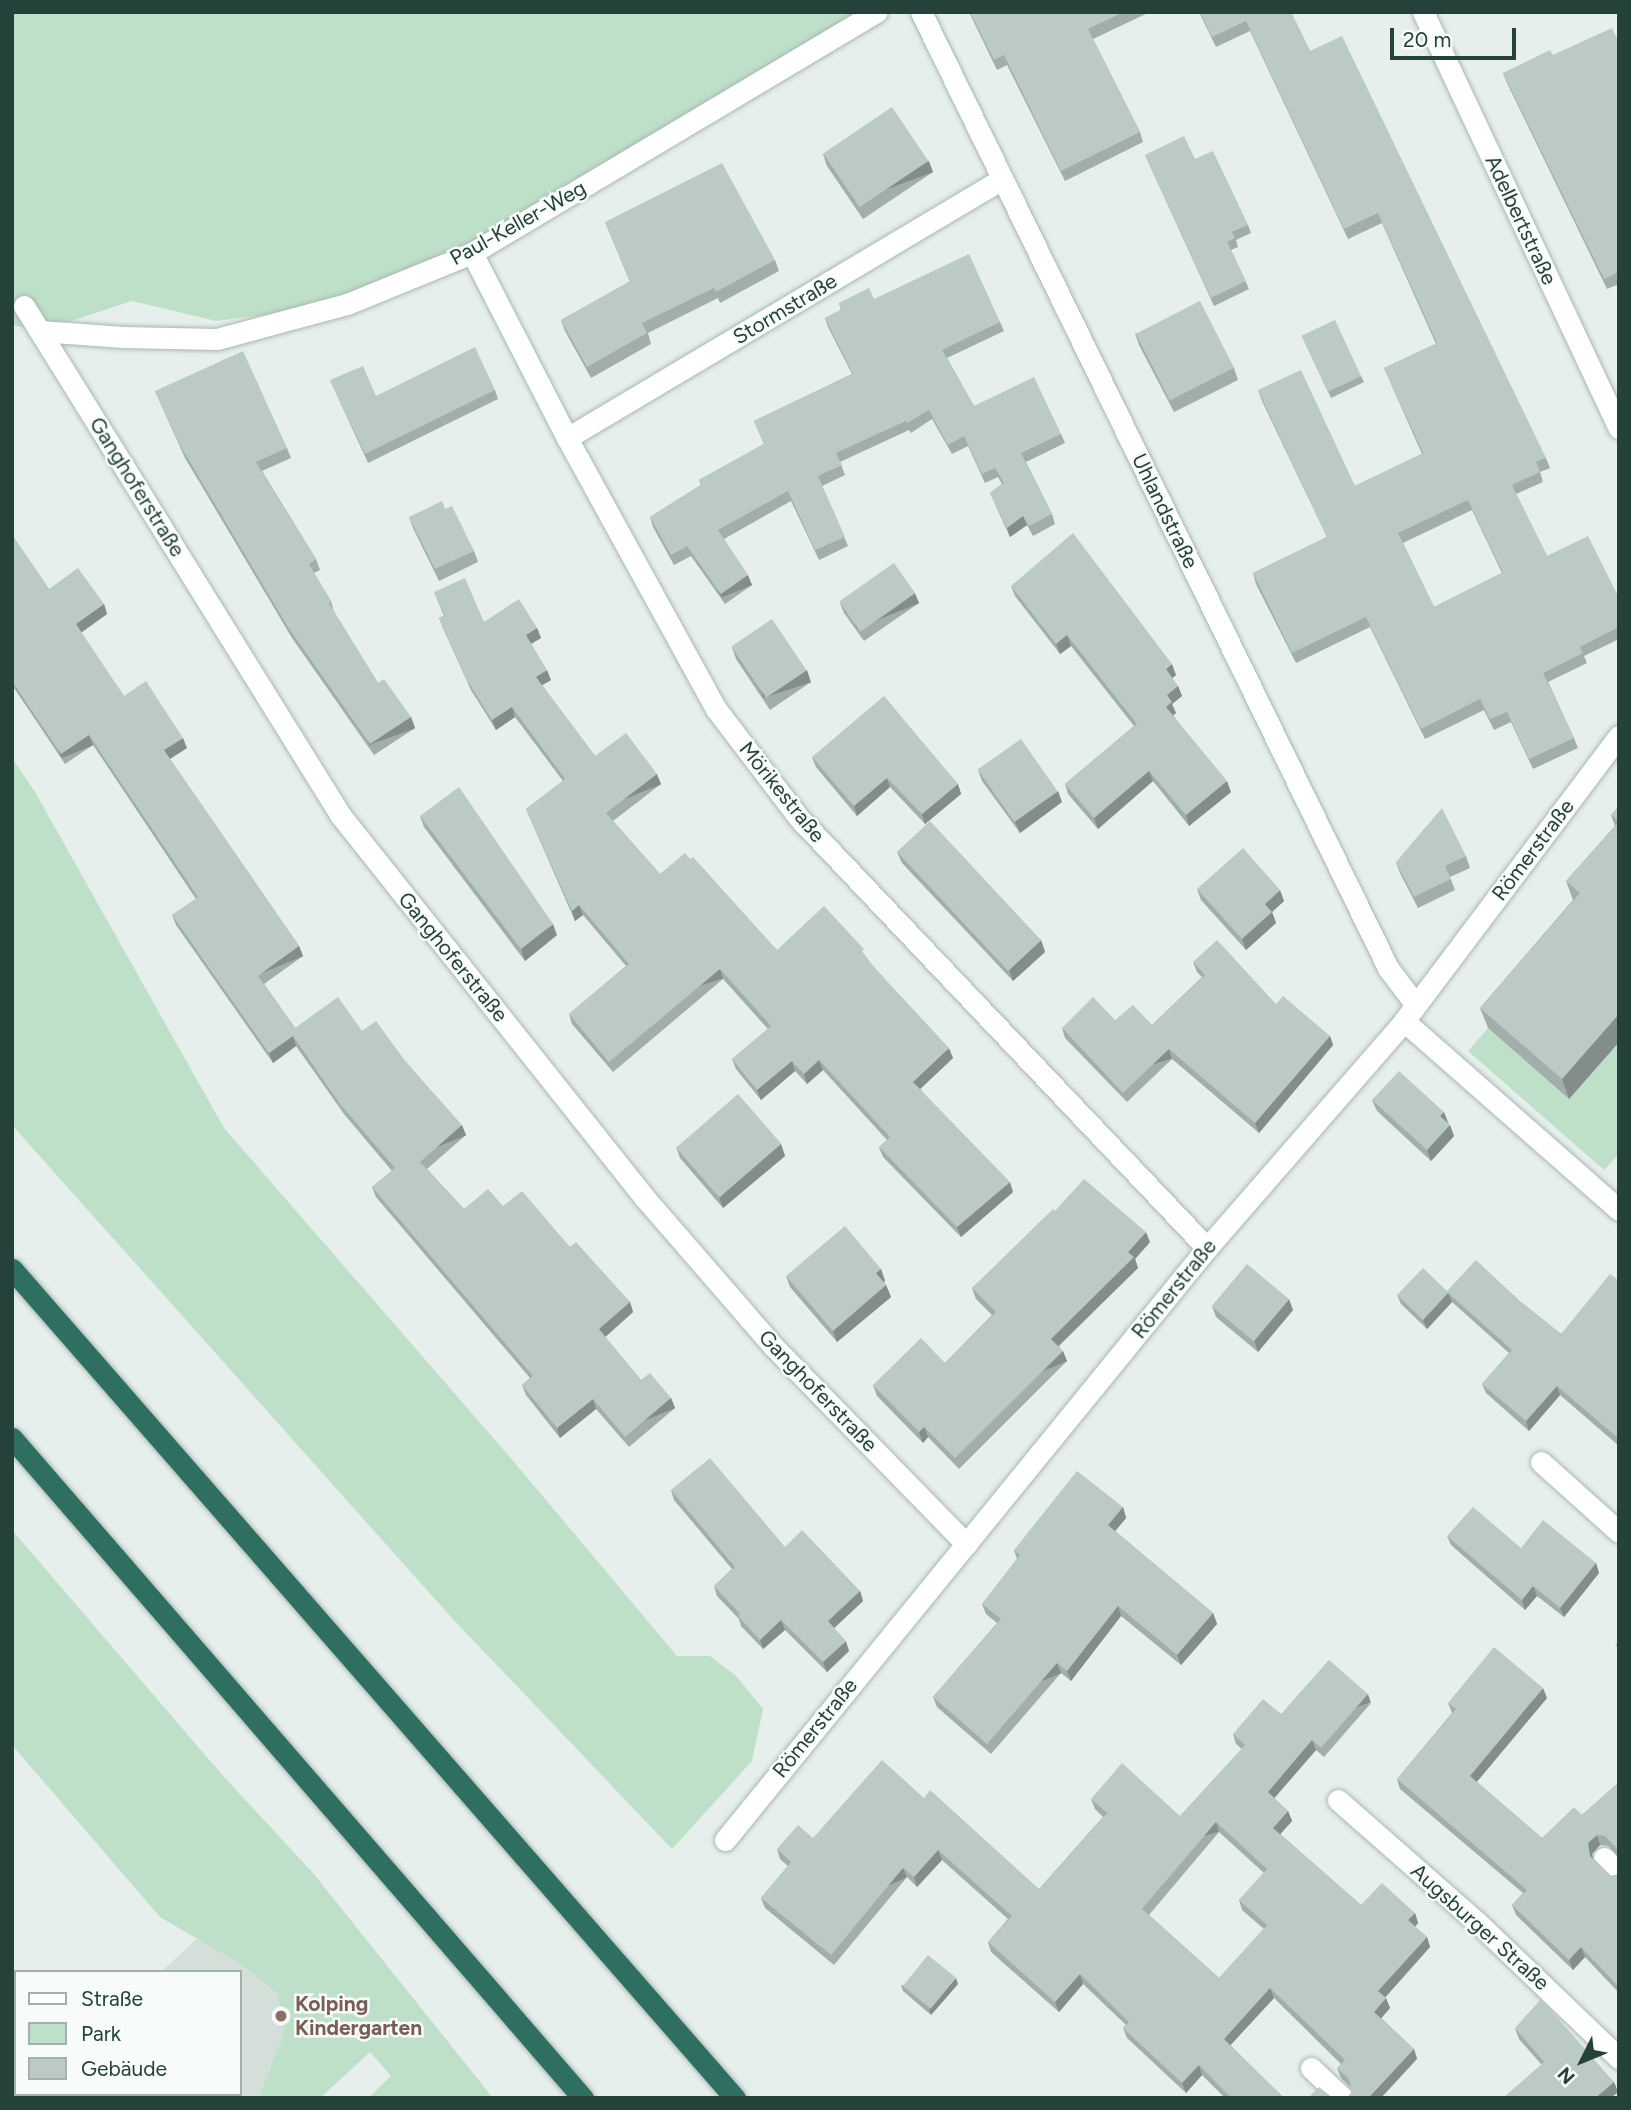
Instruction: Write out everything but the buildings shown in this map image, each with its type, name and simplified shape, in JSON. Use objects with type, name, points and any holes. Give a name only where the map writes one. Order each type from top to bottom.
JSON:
[{"type":"highway","points":[[12,1269],[735,2098]]},
{"type":"highway","points":[[12,1438],[583,2098]]},
{"type":"street","name":"Paul-Keller-Weg","points":[[40,331],[123,337],[217,339],[347,304],[472,253],[877,12]]},
{"type":"street","name":"Uhlandstraße","points":[[921,12],[1410,1013],[1619,1210]]},
{"type":"street","name":"Adelbertstraße","points":[[1423,12],[1619,428]]},
{"type":"street","name":"Stormstraße","points":[[567,438],[1002,179]]},
{"type":"street","name":"Mörikestraße","points":[[472,253],[567,438],[716,709],[799,818],[1207,1248]]},
{"type":"street","name":"Ganghoferstraße","points":[[24,306],[341,816],[644,1197],[774,1346],[966,1544]]},
{"type":"street","name":"Römerstraße","points":[[725,1840],[1207,1248],[1410,1013],[1619,736]]},
{"type":"street","points":[[1541,1462],[1619,1532]]},
{"type":"street","name":"Augsburger Straße","points":[[1338,1800],[1477,1922],[1619,2058]]},
{"type":"street","points":[[1604,1858],[1619,1874]]},
{"type":"street","points":[[1311,2068],[1343,2098]]},
{"type":"shaded area","name":"Kolping Kindergarten","points":[[230,1908],[360,2061],[320,2098],[24,2098],[242,2096],[242,1970],[163,1970]]},
{"type":"green space","points":[[12,12],[877,12],[572,194],[347,304],[216,321],[132,301],[40,331],[12,325]]},
{"type":"green space","points":[[12,758],[35,792],[224,1128],[509,1456],[677,1656],[710,1656],[736,1676],[763,1709],[752,1761],[672,1849],[450,1616],[12,1125]]},
{"type":"green space","points":[[1488,1028],[1569,1099],[1619,1042],[1619,1154],[1604,1170],[1468,1051]]},
{"type":"green space","points":[[12,1530],[224,1777],[313,1873],[493,2098],[368,2098],[391,2076],[370,2052],[320,2098],[259,2098],[284,2033],[278,1994],[244,1966],[160,1917],[12,1745]]},
{"type":"place","name":"Kolping Kindergarten","points":[[281,2016]]}]
